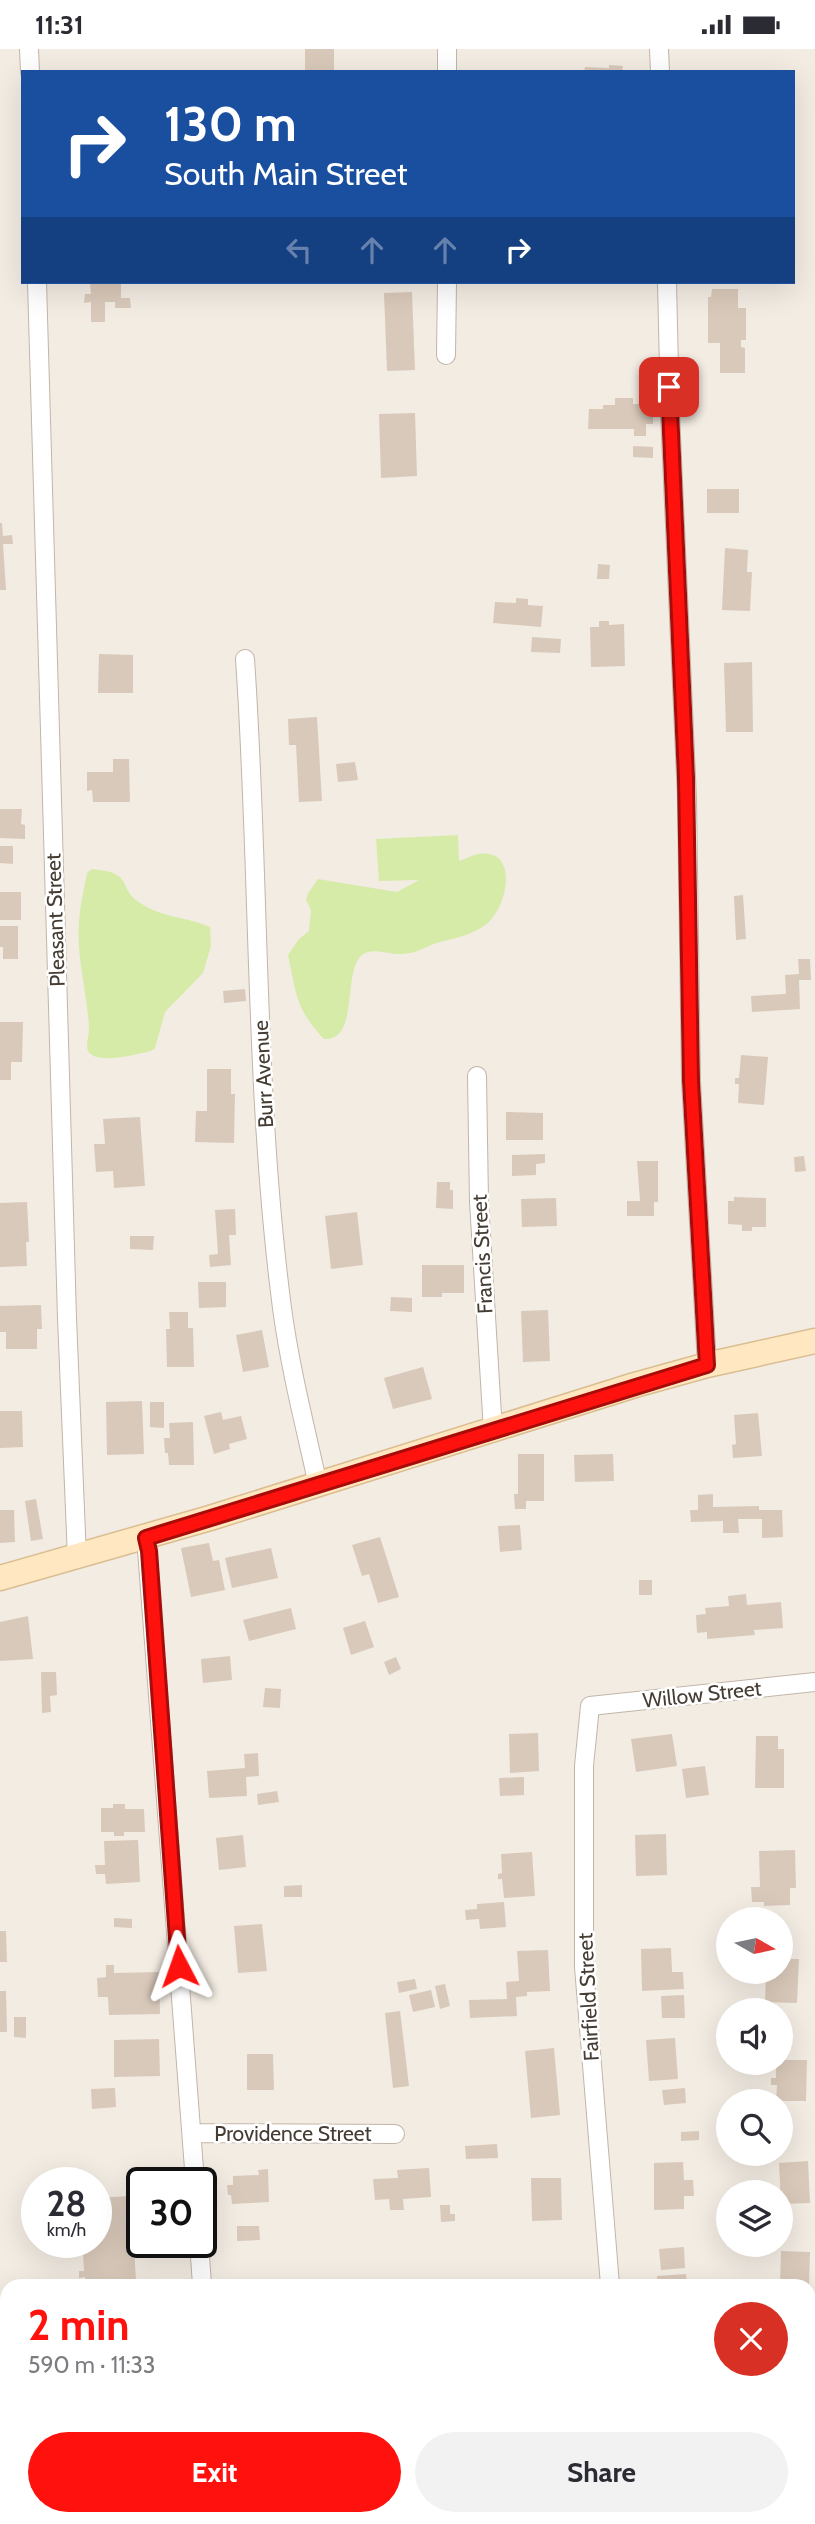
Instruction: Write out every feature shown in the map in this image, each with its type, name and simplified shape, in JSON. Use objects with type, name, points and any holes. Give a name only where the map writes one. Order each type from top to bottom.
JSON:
[{"type":"main road","points":[[0,1579],[146,1538],[635,1385],[707,1365],[815,1341]]},
{"type":"street","points":[[29,49],[30,70]]},
{"type":"street","points":[[447,49],[447,70]]},
{"type":"street","points":[[659,49],[660,70]]},
{"type":"street","name":"Pleasant Street","points":[[37,284],[66,1307],[78,1558]]},
{"type":"street","points":[[446,355],[447,284]]},
{"type":"street","points":[[667,284],[686,785],[691,1081],[707,1365]]},
{"type":"street","name":"Burr Avenue","points":[[245,659],[254,802],[260,1013],[270,1193],[286,1338],[318,1485]]},
{"type":"street","name":"Francis Street","points":[[477,1076],[479,1202],[493,1431]]},
{"type":"street","points":[[146,1538],[194,2167]]},
{"type":"street","name":"Willow Street","points":[[590,1707],[815,1682]]},
{"type":"street","name":"Fairfield Street","points":[[590,1707],[584,1766],[584,1968],[610,2279]]},
{"type":"street","name":"Providence Street","points":[[191,2133],[395,2134]]},
{"type":"street","points":[[200,2258],[202,2279]]},
{"type":"green space","points":[[458,835],[459,861],[479,854],[492,855],[501,861],[506,882],[499,908],[484,926],[460,937],[411,953],[375,951],[362,955],[356,963],[353,975],[347,1018],[335,1037],[324,1039],[302,1010],[288,955],[299,939],[309,931],[311,910],[306,900],[308,893],[318,879],[397,892],[419,880],[379,881],[376,839]]},
{"type":"green space","points":[[92,869],[115,874],[134,898],[150,909],[210,927],[211,946],[203,973],[165,1012],[155,1048],[151,1051],[105,1058],[92,1055],[88,1050],[88,1017],[79,936],[80,910],[87,873]]},
{"type":"building","points":[[305,49],[334,49],[334,70],[305,70]]},
{"type":"building","points":[[609,65],[623,66],[622,70],[584,70],[585,67],[609,68]]},
{"type":"building","points":[[90,284],[121,284],[121,298],[130,298],[131,308],[115,308],[115,302],[105,302],[105,322],[91,322],[91,302],[84,303],[85,294],[91,294]]},
{"type":"building","points":[[712,289],[738,289],[738,308],[746,308],[746,340],[741,340],[741,347],[745,348],[745,373],[720,373],[720,343],[708,343],[708,297],[711,297]]},
{"type":"building","points":[[412,292],[415,370],[387,371],[384,293]]},
{"type":"building","points":[[615,398],[633,398],[633,404],[644,404],[644,408],[653,408],[653,424],[646,424],[646,436],[634,436],[634,429],[588,429],[589,409],[603,409],[603,405],[615,405]]},
{"type":"building","points":[[415,413],[417,476],[381,478],[379,414]]},
{"type":"building","points":[[633,446],[653,447],[653,458],[633,457]]},
{"type":"building","points":[[707,489],[739,489],[739,513],[707,513]]},
{"type":"building","points":[[0,523],[3,536],[12,535],[13,544],[3,544],[6,590],[0,590]]},
{"type":"building","points":[[725,548],[748,550],[747,572],[752,572],[750,611],[722,610]]},
{"type":"building","points":[[598,564],[610,565],[609,579],[597,579]]},
{"type":"building","points":[[516,598],[528,599],[528,605],[543,606],[541,627],[493,623],[495,602],[516,603]]},
{"type":"building","points":[[599,621],[609,621],[609,625],[624,624],[625,666],[591,667],[590,627],[599,627]]},
{"type":"building","points":[[532,637],[561,639],[560,653],[531,652]]},
{"type":"building","points":[[99,654],[133,655],[133,693],[98,693]]},
{"type":"building","points":[[752,662],[753,732],[726,732],[724,663]]},
{"type":"building","points":[[317,717],[322,801],[299,802],[296,745],[289,745],[288,719]]},
{"type":"building","points":[[113,759],[129,759],[130,802],[93,802],[92,790],[87,791],[87,772],[113,772]]},
{"type":"building","points":[[355,762],[358,780],[338,782],[336,764]]},
{"type":"building","points":[[0,809],[22,809],[21,824],[25,825],[25,839],[0,838]]},
{"type":"building","points":[[0,846],[13,846],[13,864],[0,863]]},
{"type":"building","points":[[0,892],[21,892],[21,920],[0,920]]},
{"type":"building","points":[[743,895],[746,939],[736,940],[734,896]]},
{"type":"building","points":[[0,926],[18,926],[18,959],[3,959]]},
{"type":"building","points":[[798,959],[810,959],[811,980],[799,980],[800,1009],[752,1012],[751,996],[786,994],[785,975],[799,974]]},
{"type":"building","points":[[245,989],[246,1001],[224,1003],[223,991]]},
{"type":"building","points":[[0,1022],[23,1022],[22,1062],[11,1062],[11,1080],[0,1080]]},
{"type":"building","points":[[741,1055],[768,1057],[764,1105],[738,1103],[739,1084],[735,1084],[735,1078],[739,1078]]},
{"type":"building","points":[[207,1069],[231,1069],[231,1094],[235,1094],[234,1143],[195,1142],[196,1111],[207,1111]]},
{"type":"building","points":[[506,1112],[543,1113],[543,1140],[506,1140]]},
{"type":"building","points":[[140,1117],[145,1186],[114,1188],[113,1171],[96,1172],[94,1144],[105,1144],[103,1119]]},
{"type":"building","points":[[545,1154],[545,1163],[536,1164],[536,1175],[512,1176],[512,1155]]},
{"type":"building","points":[[804,1156],[806,1171],[795,1172],[794,1157]]},
{"type":"building","points":[[637,1161],[658,1161],[658,1202],[654,1202],[654,1216],[627,1216],[627,1201],[640,1201]]},
{"type":"building","points":[[437,1182],[450,1182],[453,1209],[436,1208]]},
{"type":"building","points":[[734,1197],[766,1198],[766,1227],[752,1227],[752,1231],[742,1231],[742,1225],[728,1224],[728,1201],[734,1201]]},
{"type":"building","points":[[556,1198],[557,1226],[522,1227],[521,1199]]},
{"type":"building","points":[[27,1202],[27,1266],[0,1267],[0,1203]]},
{"type":"building","points":[[235,1209],[236,1235],[229,1235],[231,1265],[210,1267],[209,1255],[218,1254],[215,1210]]},
{"type":"building","points":[[357,1212],[363,1265],[331,1269],[325,1216]]},
{"type":"building","points":[[130,1236],[154,1236],[153,1250],[130,1249]]},
{"type":"building","points":[[422,1265],[464,1265],[464,1293],[422,1297]]},
{"type":"building","points":[[198,1282],[226,1282],[226,1307],[199,1308]]},
{"type":"building","points":[[391,1297],[412,1298],[412,1312],[390,1311]]},
{"type":"building","points":[[41,1305],[42,1329],[37,1329],[37,1349],[6,1349],[6,1332],[0,1332],[0,1306]]},
{"type":"building","points":[[548,1310],[550,1361],[523,1362],[521,1311]]},
{"type":"building","points":[[169,1312],[188,1312],[188,1328],[193,1328],[194,1367],[167,1367],[166,1329],[170,1329]]},
{"type":"building","points":[[262,1330],[269,1367],[243,1372],[236,1335]]},
{"type":"building","points":[[423,1367],[432,1399],[393,1409],[384,1378]]},
{"type":"building","points":[[142,1401],[144,1454],[107,1455],[106,1402]]},
{"type":"building","points":[[150,1402],[164,1402],[164,1428],[150,1427]]},
{"type":"building","points":[[0,1411],[22,1411],[23,1447],[0,1448]]},
{"type":"building","points":[[221,1412],[223,1420],[241,1416],[247,1439],[229,1444],[230,1449],[214,1454],[204,1416]]},
{"type":"building","points":[[758,1413],[762,1456],[733,1458],[732,1445],[736,1444],[734,1415]]},
{"type":"building","points":[[193,1422],[194,1465],[169,1465],[164,1438],[170,1438],[169,1423]]},
{"type":"building","points":[[518,1454],[544,1454],[544,1501],[526,1501],[526,1509],[515,1509],[514,1494],[518,1494]]},
{"type":"building","points":[[613,1454],[614,1481],[575,1482],[574,1455]]},
{"type":"building","points":[[713,1494],[713,1507],[759,1506],[759,1510],[782,1510],[783,1537],[762,1538],[762,1519],[738,1519],[739,1533],[723,1533],[723,1521],[691,1522],[690,1510],[698,1510],[698,1495]]},
{"type":"building","points":[[36,1499],[43,1539],[31,1541],[25,1501]]},
{"type":"building","points":[[0,1510],[14,1510],[15,1542],[0,1543]]},
{"type":"building","points":[[520,1525],[522,1550],[500,1552],[498,1526]]},
{"type":"building","points":[[380,1537],[399,1597],[378,1603],[369,1574],[362,1576],[352,1545]]},
{"type":"building","points":[[209,1543],[213,1561],[219,1560],[225,1590],[191,1597],[181,1548]]},
{"type":"building","points":[[271,1548],[278,1578],[232,1588],[225,1558]]},
{"type":"building","points":[[639,1580],[652,1580],[652,1595],[639,1595]]},
{"type":"building","points":[[746,1594],[747,1605],[781,1602],[783,1628],[754,1630],[755,1635],[707,1639],[707,1632],[697,1633],[696,1615],[706,1614],[705,1608],[729,1606],[728,1596]]},
{"type":"building","points":[[291,1608],[296,1629],[249,1641],[243,1620]]},
{"type":"building","points":[[28,1616],[33,1659],[0,1661],[0,1622]]},
{"type":"building","points":[[365,1621],[374,1647],[351,1655],[343,1628]]},
{"type":"building","points":[[230,1656],[232,1680],[203,1683],[201,1659]]},
{"type":"building","points":[[396,1657],[401,1669],[389,1675],[384,1662]]},
{"type":"building","points":[[41,1672],[56,1672],[57,1695],[50,1696],[51,1712],[42,1713]]},
{"type":"building","points":[[265,1688],[281,1689],[280,1708],[263,1707]]},
{"type":"building","points":[[538,1733],[539,1771],[510,1773],[509,1734]]},
{"type":"building","points":[[672,1734],[677,1766],[636,1772],[631,1739]]},
{"type":"building","points":[[756,1736],[778,1736],[778,1749],[784,1749],[784,1788],[755,1788]]},
{"type":"building","points":[[258,1753],[259,1776],[246,1777],[247,1796],[209,1798],[207,1771],[245,1768],[244,1754]]},
{"type":"building","points":[[705,1766],[709,1795],[686,1798],[682,1769]]},
{"type":"building","points":[[524,1777],[524,1795],[500,1796],[499,1778]]},
{"type":"building","points":[[277,1791],[279,1802],[258,1805],[257,1794]]},
{"type":"building","points":[[113,1804],[125,1804],[125,1809],[144,1809],[145,1832],[124,1832],[124,1836],[114,1836],[114,1832],[101,1832],[101,1808],[113,1808]]},
{"type":"building","points":[[666,1834],[667,1875],[636,1876],[635,1835]]},
{"type":"building","points":[[243,1835],[246,1867],[219,1870],[216,1838]]},
{"type":"building","points":[[138,1840],[140,1882],[106,1884],[105,1874],[96,1874],[95,1865],[105,1865],[104,1841]]},
{"type":"building","points":[[795,1850],[796,1888],[790,1888],[790,1905],[764,1906],[764,1902],[752,1902],[751,1887],[760,1887],[759,1851]]},
{"type":"building","points":[[532,1852],[535,1896],[504,1898],[502,1879],[498,1879],[498,1874],[502,1873],[501,1854]]},
{"type":"building","points":[[302,1885],[302,1897],[284,1897],[284,1886]]},
{"type":"building","points":[[504,1902],[506,1927],[480,1929],[479,1919],[466,1920],[465,1910],[477,1909],[477,1904]]},
{"type":"building","points":[[114,1918],[132,1919],[132,1928],[114,1927]]},
{"type":"building","points":[[262,1924],[267,1971],[238,1973],[234,1926]]},
{"type":"building","points":[[0,1931],[6,1931],[7,1962],[0,1962]]},
{"type":"building","points":[[671,1948],[672,1972],[683,1972],[684,1989],[642,1991],[641,1949]]},
{"type":"building","points":[[548,1950],[550,1991],[527,1992],[527,1996],[516,1997],[517,2016],[470,2018],[469,2000],[507,1999],[506,1982],[519,1981],[517,1951]]},
{"type":"building","points":[[793,1959],[799,1959],[797,2003],[793,2003],[793,1998],[765,1998],[766,1985],[793,1985]]},
{"type":"building","points":[[106,1965],[114,1965],[114,1973],[159,1972],[160,2014],[109,2015],[108,1997],[98,1997],[97,1978],[106,1977]]},
{"type":"building","points":[[415,1979],[417,1989],[399,1993],[397,1982]]},
{"type":"building","points":[[445,1984],[450,2006],[440,2009],[435,1986]]},
{"type":"building","points":[[431,1990],[435,2007],[413,2012],[409,1995]]},
{"type":"building","points":[[0,1991],[6,1991],[7,2032],[0,2032]]},
{"type":"building","points":[[684,1995],[685,2018],[662,2018],[661,1996]]},
{"type":"building","points":[[400,2011],[409,2086],[393,2088],[385,2013]]},
{"type":"building","points":[[14,2017],[26,2017],[26,2038],[14,2037]]},
{"type":"building","points":[[675,2038],[678,2079],[649,2081],[646,2040]]},
{"type":"building","points":[[159,2039],[160,2076],[114,2077],[114,2040]]},
{"type":"building","points":[[554,2048],[560,2115],[531,2118],[525,2051]]},
{"type":"building","points":[[247,2054],[273,2054],[274,2090],[247,2090]]},
{"type":"building","points":[[793,2060],[807,2060],[806,2101],[793,2101],[793,2089],[777,2089],[777,2085],[771,2085],[771,2078],[776,2078],[776,2075],[793,2075]]},
{"type":"building","points":[[115,2088],[116,2107],[92,2109],[91,2089]]},
{"type":"building","points":[[685,2088],[686,2103],[664,2105],[662,2090]]},
{"type":"building","points":[[699,2131],[699,2140],[681,2141],[681,2132]]},
{"type":"building","points":[[497,2144],[498,2158],[466,2159],[465,2146]]},
{"type":"building","points":[[808,2161],[810,2203],[793,2204],[793,2180],[780,2180],[779,2166],[793,2166],[793,2162]]},
{"type":"building","points":[[683,2162],[684,2180],[693,2180],[694,2196],[684,2196],[684,2209],[654,2210],[654,2163]]},
{"type":"building","points":[[429,2168],[431,2197],[403,2199],[404,2210],[390,2210],[389,2199],[375,2200],[373,2179],[398,2178],[397,2170]]},
{"type":"building","points":[[268,2169],[269,2202],[232,2204],[227,2185],[233,2185],[233,2176],[259,2175],[258,2170]]},
{"type":"building","points":[[531,2178],[561,2178],[562,2220],[532,2221]]},
{"type":"building","points":[[126,2196],[126,2258],[135,2258],[136,2279],[79,2278],[79,2271],[84,2271],[83,2258],[112,2258],[112,2197]]},
{"type":"building","points":[[440,2205],[450,2205],[450,2214],[455,2214],[455,2221],[441,2222]]},
{"type":"building","points":[[237,2226],[259,2226],[260,2240],[237,2241]]},
{"type":"building","points":[[684,2247],[685,2268],[661,2270],[659,2249]]},
{"type":"building","points":[[793,2251],[810,2252],[809,2279],[780,2279],[781,2257],[793,2257]]},
{"type":"building","points":[[686,2274],[686,2279],[657,2279],[657,2276]]},
{"type":"route","points":[[179,1966],[146,1538],[635,1385],[707,1365],[691,1081],[686,778],[669,387]]}]
